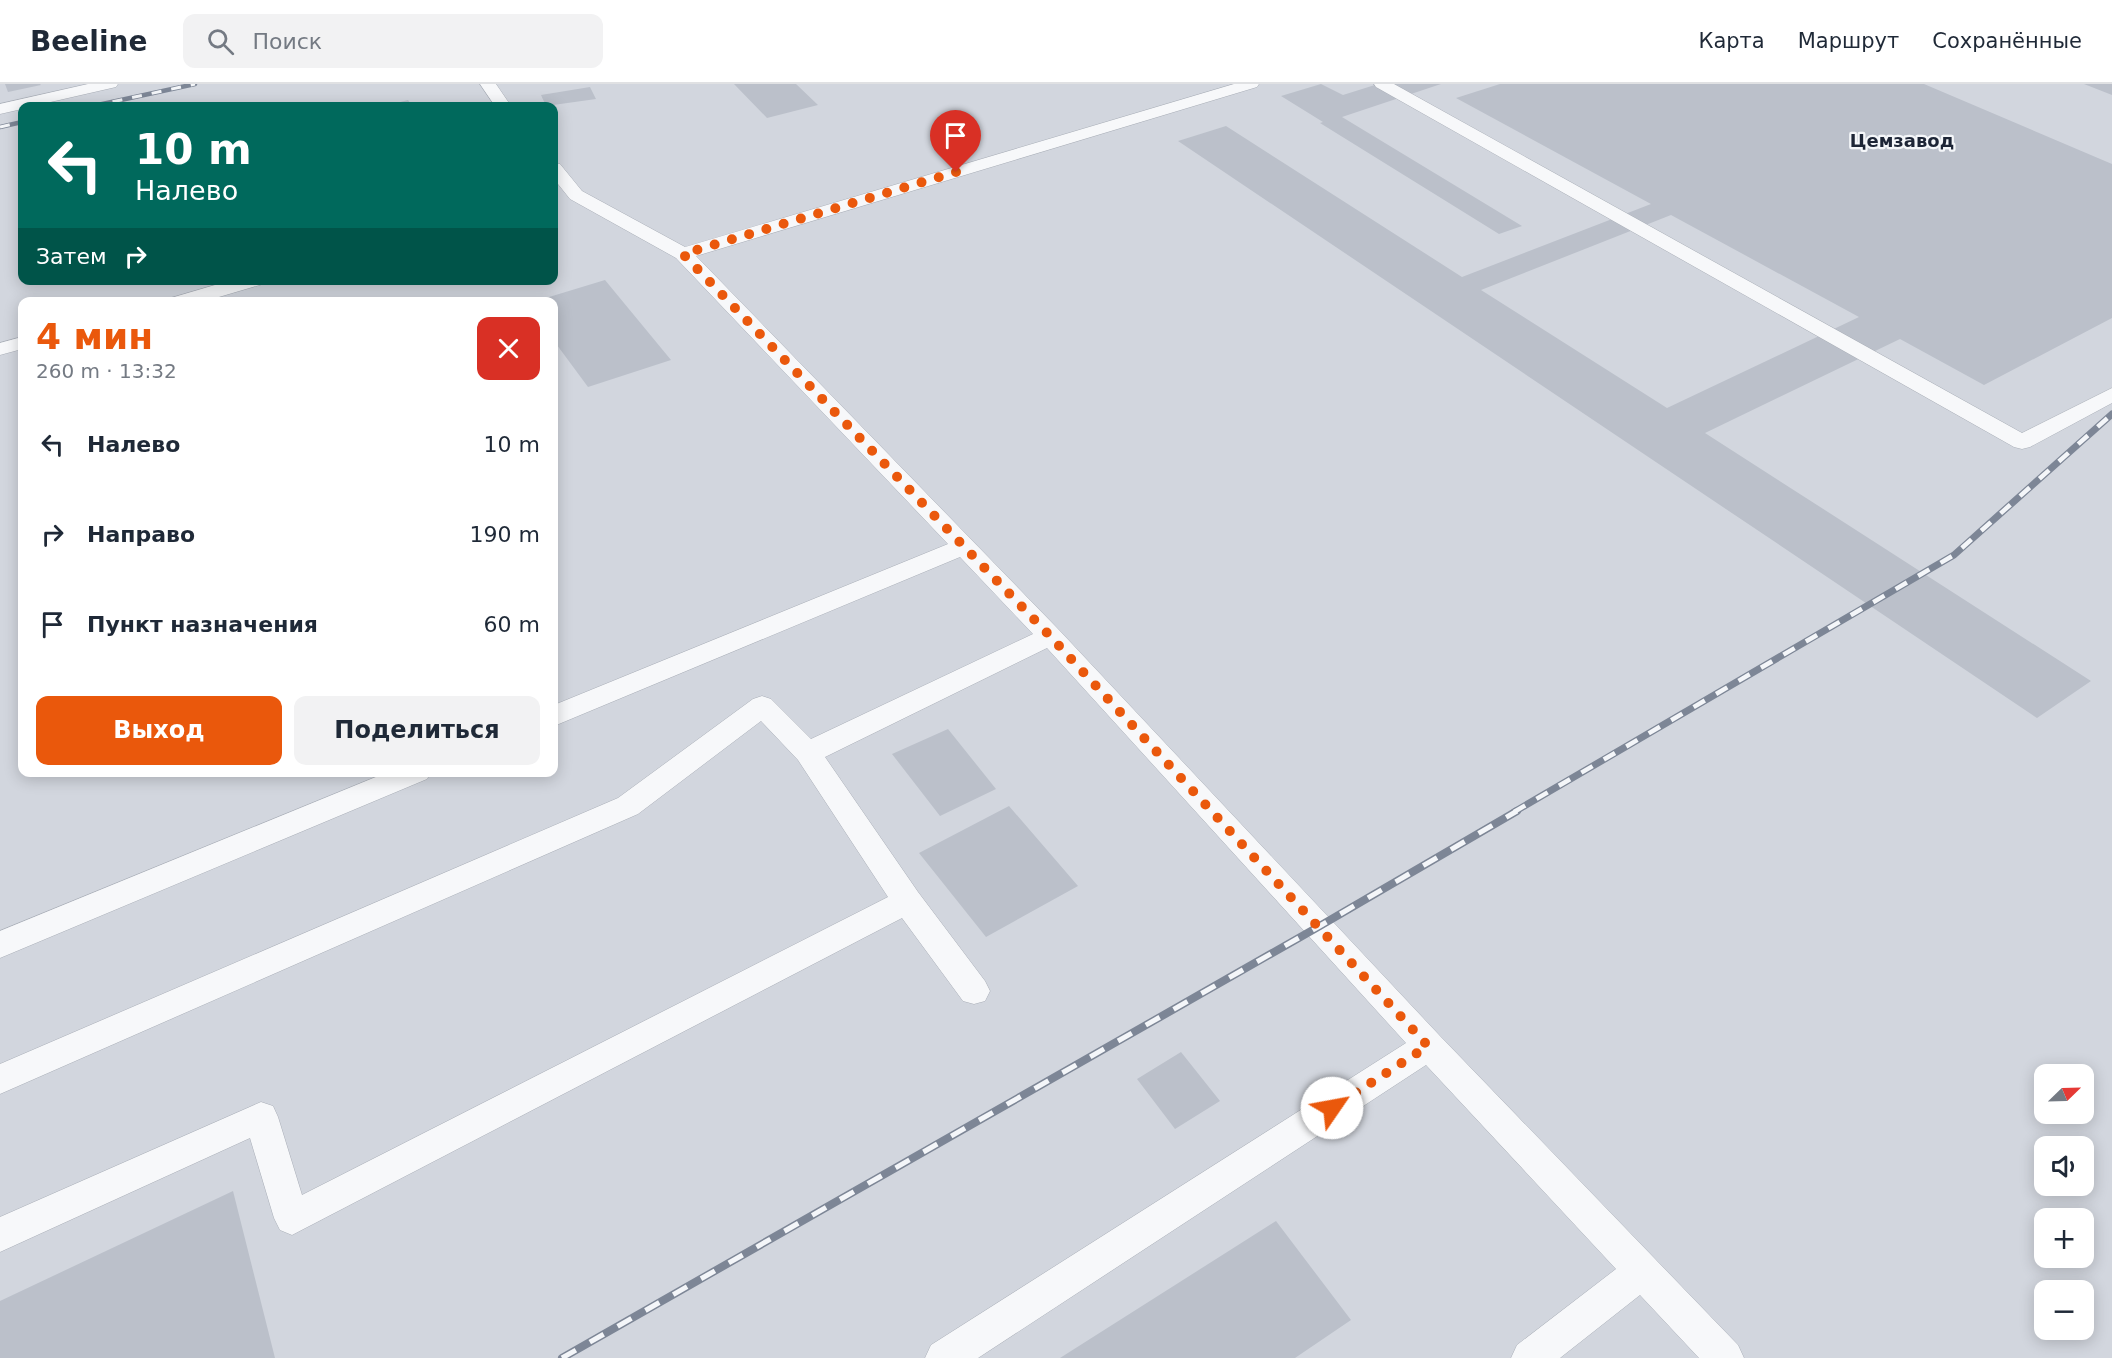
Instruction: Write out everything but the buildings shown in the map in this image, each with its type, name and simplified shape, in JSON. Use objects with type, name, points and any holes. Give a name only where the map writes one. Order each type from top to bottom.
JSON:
[{"type":"lane","points":[[31,102],[110,84]]},
{"type":"lane","points":[[488,84],[500,102]]},
{"type":"lane","points":[[683,254],[1251,84]]},
{"type":"lane","points":[[1382,84],[2022,442],[2112,393]]},
{"type":"lane","points":[[0,109],[18,105]]},
{"type":"lane","points":[[558,179],[565,198],[683,254],[1050,636],[1428,1046],[1725,1358]]},
{"type":"lane","points":[[196,297],[238,285]]},
{"type":"lane","points":[[0,349],[18,344]]},
{"type":"lane","points":[[558,714],[963,547]]},
{"type":"lane","points":[[808,753],[1050,636]]},
{"type":"lane","points":[[0,1079],[628,806],[762,706],[808,753],[907,901],[974,991]]},
{"type":"lane","points":[[0,945],[405,777]]},
{"type":"lane","points":[[0,1235],[261,1117],[292,1218],[907,901]]},
{"type":"lane","points":[[944,1358],[1428,1046]]},
{"type":"lane","points":[[1530,1358],[1642,1271]]},
{"type":"shaded area","points":[[0,84],[2112,84],[2112,1358],[0,1358]]},
{"type":"railway","points":[[112,102],[195,84]]},
{"type":"railway","points":[[0,127],[18,123]]},
{"type":"railway","points":[[1514,812],[1954,555],[2112,414]]},
{"type":"railway","points":[[562,1358],[1517,811]]},
{"type":"district","name":"Цемзавод","points":[[1902,141]]},
{"type":"route","points":[[956,172],[683,254],[1050,636],[1428,1046],[1332,1108]]}]
